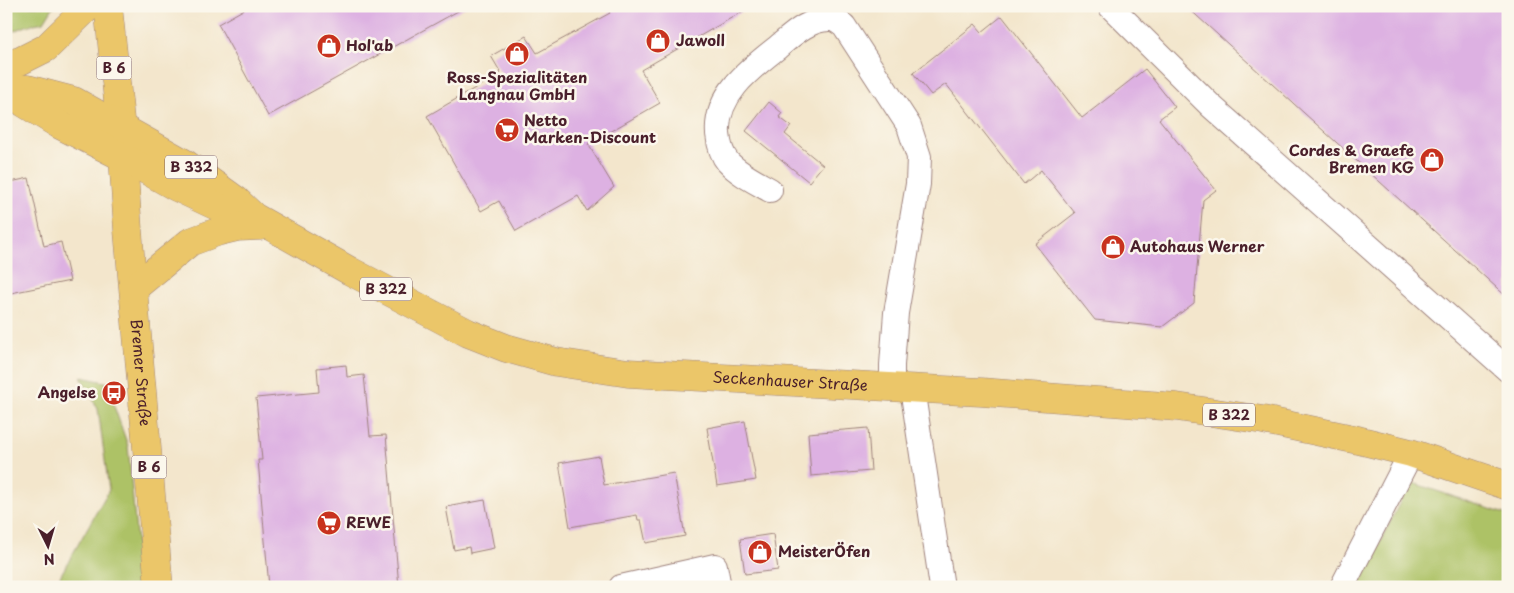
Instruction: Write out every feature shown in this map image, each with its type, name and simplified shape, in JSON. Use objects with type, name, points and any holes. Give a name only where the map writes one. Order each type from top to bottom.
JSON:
[{"type":"main road","points":[[7,79],[20,61],[46,48],[88,6]]},
{"type":"main road","name":"B 6","points":[[108,6],[123,157]]},
{"type":"main road","points":[[7,79],[28,89],[74,101],[121,129]]},
{"type":"main road","points":[[7,79],[24,103],[58,124],[123,157]]},
{"type":"main road","name":"B 332","points":[[121,129],[200,173],[261,221]]},
{"type":"main road","name":"B 322","points":[[123,157],[176,187],[229,212],[261,221]]},
{"type":"main road","name":"Bremer Straße","points":[[123,157],[160,587]]},
{"type":"main road","points":[[134,288],[190,242],[217,232],[261,221]]},
{"type":"main road","name":"Seckenhauser Straße","points":[[261,221],[468,333],[506,348],[556,362],[628,373],[1079,398],[1177,407],[1264,420],[1411,453]]},
{"type":"main road","name":"B 322","points":[[1411,453],[1508,486]]},
{"type":"street","points":[[1110,6],[1211,106],[1508,370]]},
{"type":"street","points":[[770,190],[728,162],[719,147],[717,128],[720,109],[738,80],[763,58],[798,31],[817,21],[832,19],[844,26],[909,126],[919,157],[918,184],[896,313],[892,364],[902,388],[942,587]]},
{"type":"street","points":[[1342,587],[1411,453]]},
{"type":"street","points":[[621,587],[715,566],[719,587]]},
{"type":"green space","points":[[6,6],[54,6],[44,22],[29,25],[6,34]]},
{"type":"green space","points":[[81,377],[110,383],[114,406],[128,446],[141,587],[54,587],[109,490],[98,409]]},
{"type":"green space","points":[[1410,482],[1508,515],[1508,587],[1358,587]]},
{"type":"building","points":[[250,6],[467,6],[268,116],[218,24]]},
{"type":"building","points":[[606,6],[752,6],[641,70],[660,103],[588,144],[614,187],[587,211],[578,196],[516,231],[499,201],[481,211],[427,116],[501,73],[491,56],[526,36],[537,53],[610,13]]},
{"type":"building","name":"Cordes & Graefe Bremen KG","points":[[1186,6],[1508,6],[1508,298]]},
{"type":"building","points":[[1002,16],[1082,118],[1145,69],[1175,107],[1159,119],[1216,190],[1203,200],[1194,303],[1162,327],[1095,320],[1035,244],[1075,213],[1041,170],[1024,184],[946,84],[931,95],[913,73],[975,24],[982,32]]},
{"type":"building","points":[[769,102],[782,113],[779,117],[791,126],[785,134],[823,165],[809,182],[746,131]]},
{"type":"building","points":[[29,178],[44,246],[61,242],[70,281],[6,294],[6,183]]},
{"type":"building","name":"REWE","points":[[346,365],[347,377],[364,375],[370,436],[386,435],[399,587],[269,587],[258,460],[262,460],[256,398],[319,392],[317,368]]},
{"type":"building","points":[[745,421],[756,480],[717,486],[707,428]]},
{"type":"building","points":[[868,428],[871,471],[811,476],[808,433]]},
{"type":"building","points":[[599,456],[604,485],[674,473],[685,536],[646,543],[641,520],[638,520],[637,515],[570,527],[559,463]]},
{"type":"building","points":[[485,500],[494,548],[470,553],[469,547],[454,550],[446,507]]},
{"type":"building","points":[[773,534],[778,570],[745,574],[740,539]]},
{"type":"place","name":"Jawoll","points":[[658,41]]},
{"type":"place","name":"Hol'ab","points":[[329,46]]},
{"type":"place","name":"Ross-Spezialitäten Langnau GmbH","points":[[517,54]]},
{"type":"place","name":"Netto Marken-Discount","points":[[507,130]]},
{"type":"place","name":"Cordes & Graefe Bremen KG","points":[[1432,160]]},
{"type":"place","name":"Autohaus Werner","points":[[1113,247]]},
{"type":"place","name":"Angelse","points":[[114,393]]},
{"type":"place","name":"REWE","points":[[329,523]]},
{"type":"place","name":"MeisterÖfen","points":[[760,552]]}]
